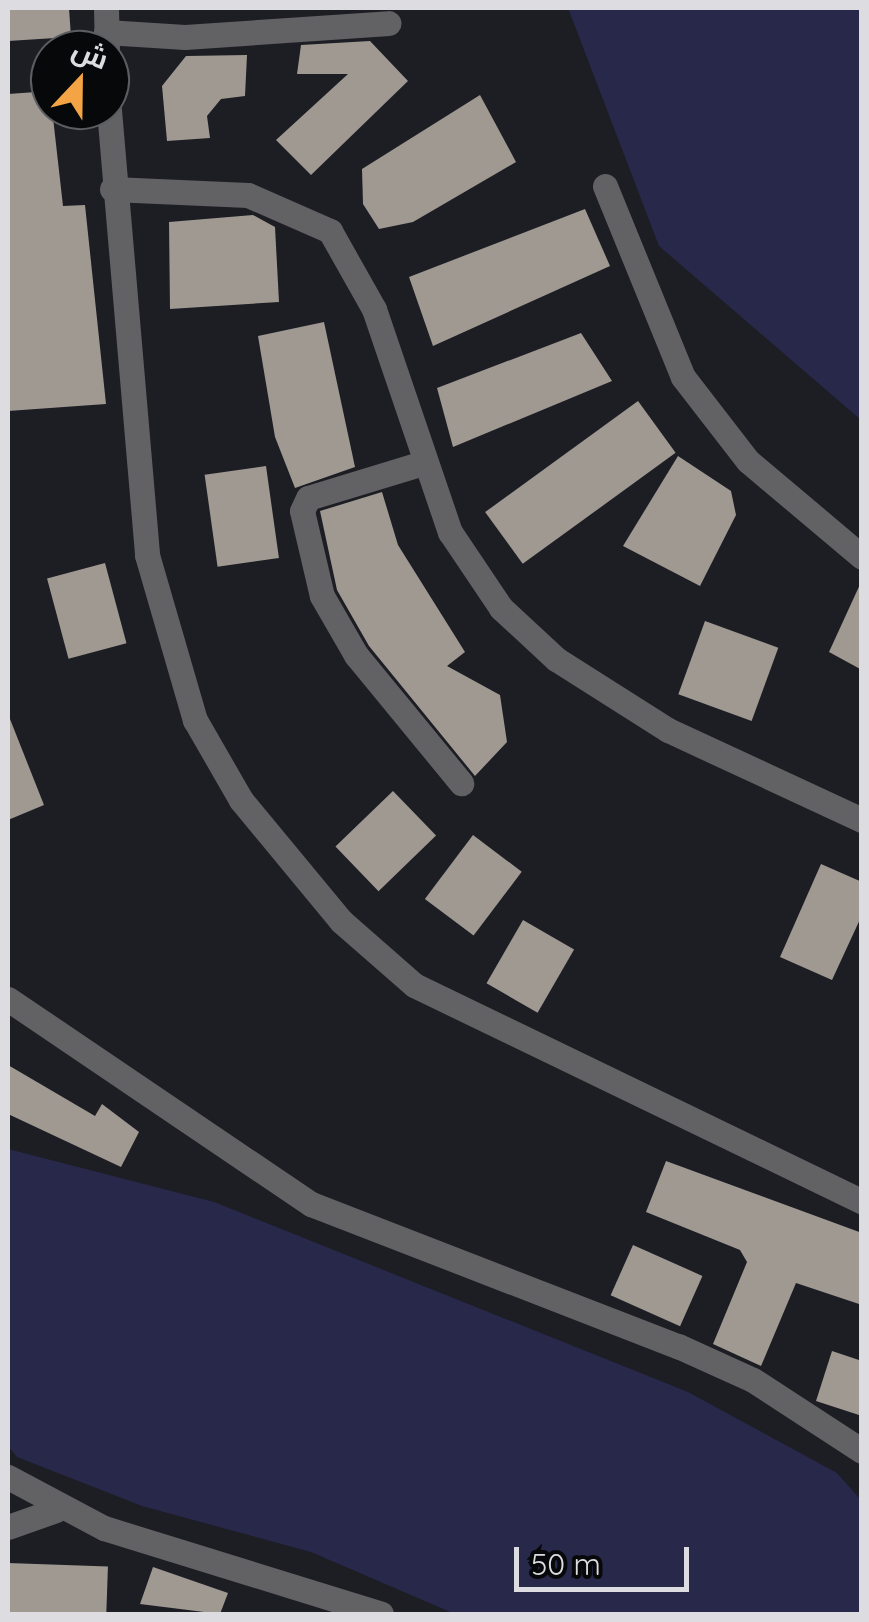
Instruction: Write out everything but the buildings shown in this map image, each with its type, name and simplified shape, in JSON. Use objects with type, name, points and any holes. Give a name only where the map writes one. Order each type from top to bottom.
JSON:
[{"type":"street","points":[[130,32],[185,37],[389,24]]},
{"type":"street","points":[[110,130],[147,555],[194,720],[269,838],[372,951],[442,1003],[862,1202]]},
{"type":"street","points":[[604,186],[654,322],[691,388],[748,461],[862,557]]},
{"type":"street","points":[[112,189],[248,195],[330,231],[374,309],[422,463],[475,576],[556,659],[668,730],[862,820]]},
{"type":"street","points":[[422,463],[308,498],[302,511],[322,596],[356,655],[462,783]]},
{"type":"street","points":[[8,999],[311,1204],[678,1346],[753,1380],[862,1451]]},
{"type":"street","points":[[8,1477],[56,1510],[380,1614]]},
{"type":"street","points":[[8,1527],[56,1510]]},
{"type":"shaded area","points":[[568,8],[861,8],[861,420],[659,246]]},
{"type":"shaded area","points":[[8,1149],[214,1202],[688,1392],[837,1473],[861,1500],[861,1614],[455,1614],[311,1552],[142,1506],[17,1457],[8,1446]]}]
